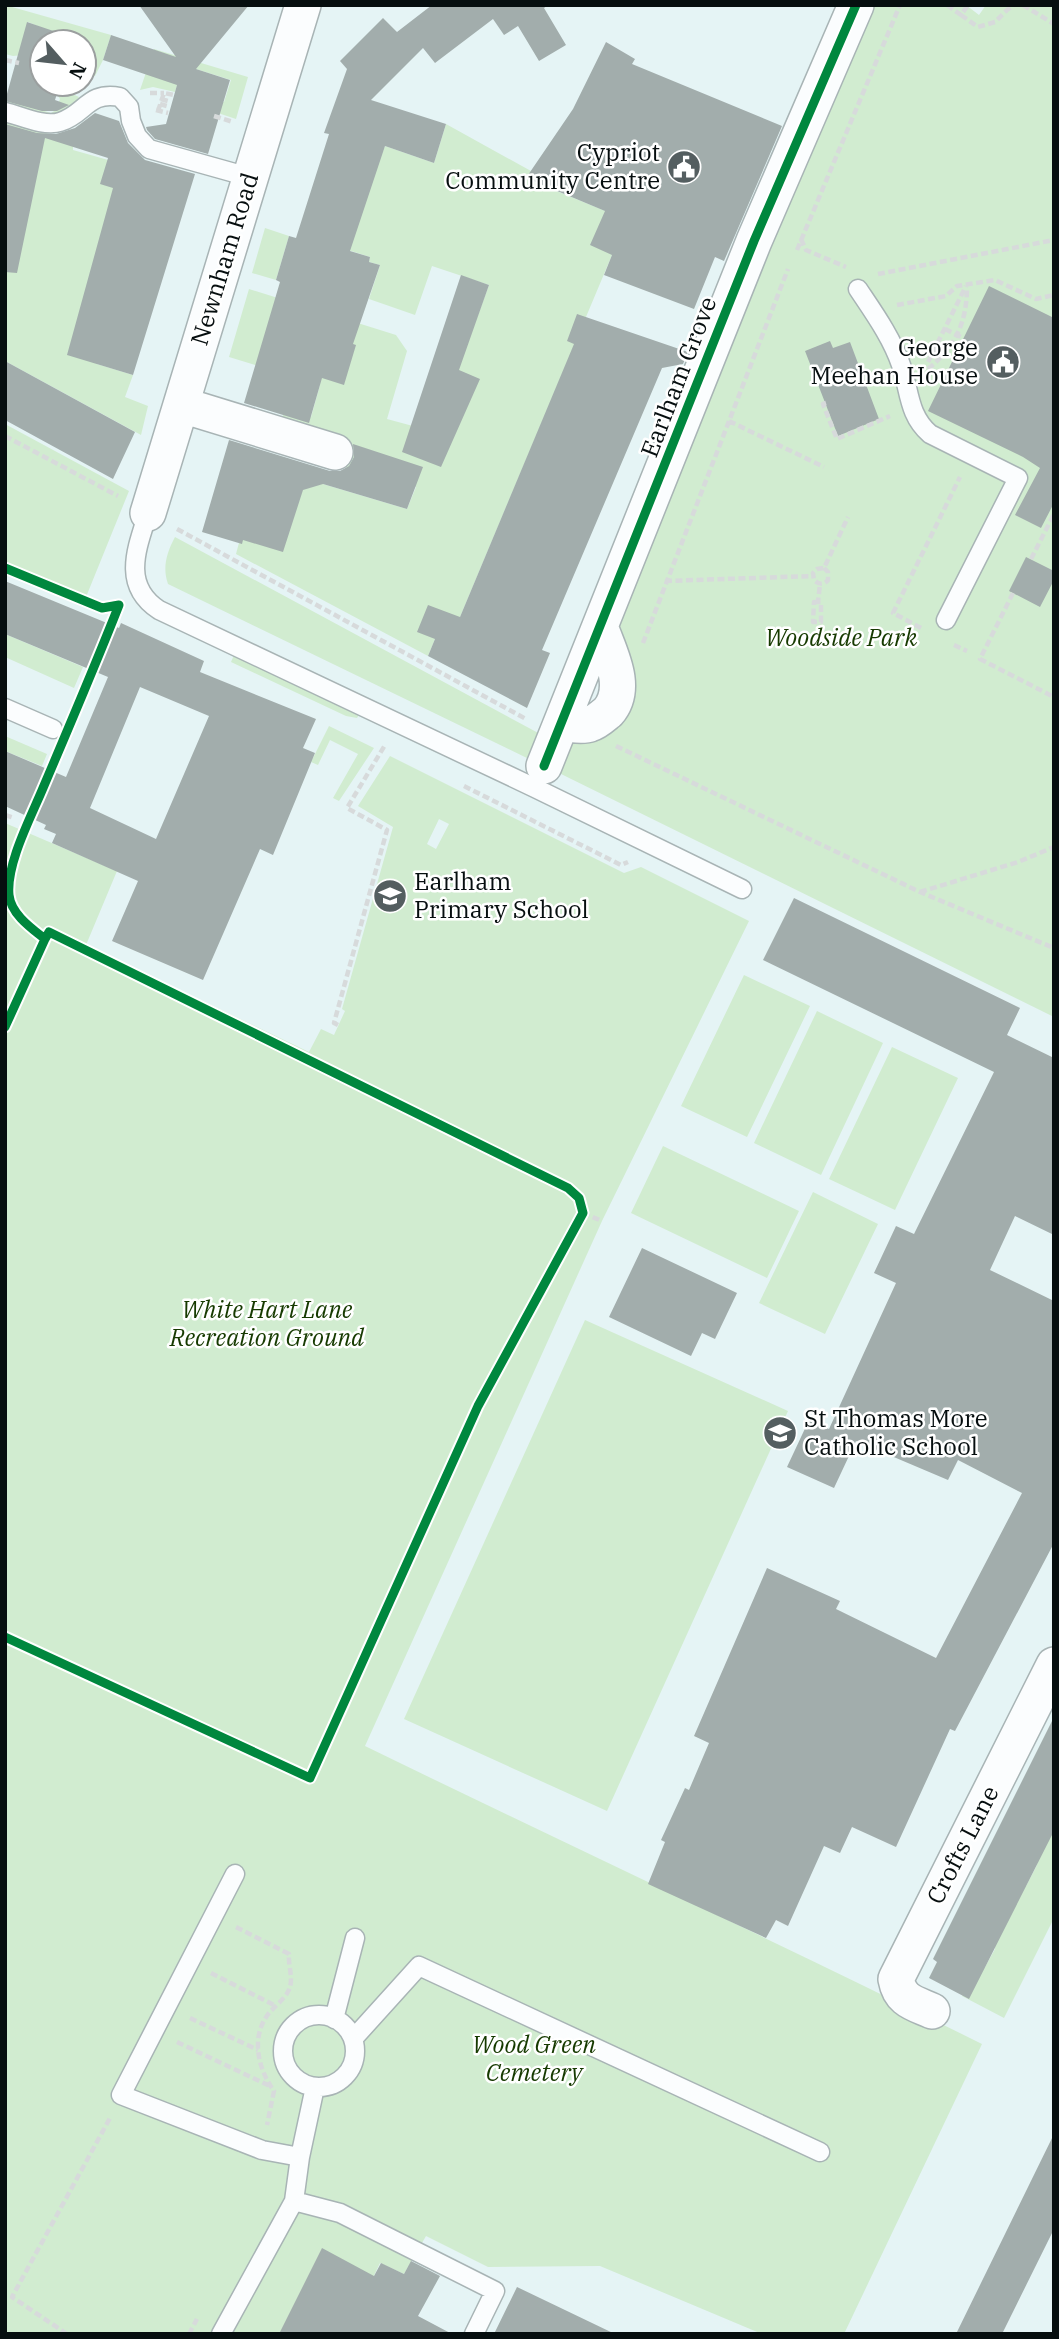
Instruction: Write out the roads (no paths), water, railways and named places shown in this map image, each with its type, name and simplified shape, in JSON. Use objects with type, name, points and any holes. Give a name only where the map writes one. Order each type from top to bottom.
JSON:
[{"type":"street","name":"Newnham Road","points":[[150,514],[249,177],[303,5]]},
{"type":"street","name":"Earlham Grove","points":[[550,753],[754,241],[807,95],[833,34],[856,5]]},
{"type":"street","points":[[182,405],[335,452]]},
{"type":"street","name":"Crofts Lane","points":[[932,2011],[905,1998],[898,1991],[896,1979],[1054,1665]]},
{"type":"lane","points":[[5,112],[51,124],[62,122],[101,96],[120,97],[129,107],[137,136],[149,149],[249,177]]},
{"type":"lane","points":[[859,289],[891,342],[901,366],[916,431],[930,434],[1018,478],[946,621]]},
{"type":"lane","points":[[150,514],[134,564],[138,588],[150,604],[170,616],[550,753],[742,889]]},
{"type":"lane","points":[[5,708],[62,726]]},
{"type":"lane","points":[[235,1874],[121,2095],[262,2150],[300,2157]]},
{"type":"lane","points":[[334,2019],[355,1938]]},
{"type":"lane","points":[[353,2039],[419,1966],[820,2152]]},
{"type":"lane","points":[[314,2016],[334,2019],[347,2028],[353,2039],[354,2063],[348,2074],[328,2087],[304,2084],[288,2069],[284,2057],[287,2035],[303,2019],[314,2016]]},
{"type":"lane","points":[[221,2334],[294,2201],[315,2087]]},
{"type":"lane","points":[[294,2201],[340,2213],[495,2291],[474,2334]]},
{"type":"place","name":"Cypriot Community Centre","points":[[684,167]]},
{"type":"place","name":"George Meehan House","points":[[1003,362]]},
{"type":"place","name":"Earlham Primary School","points":[[390,896]]},
{"type":"place","name":"St Thomas More Catholic School","points":[[780,1433]]},
{"type":"park label","name":"Woodside Park","points":[[841,638]]},
{"type":"park label","name":"White Hart Lane Recreation Ground","points":[[267,1324]]},
{"type":"park label","name":"Wood Green Cemetery","points":[[534,2059]]}]
